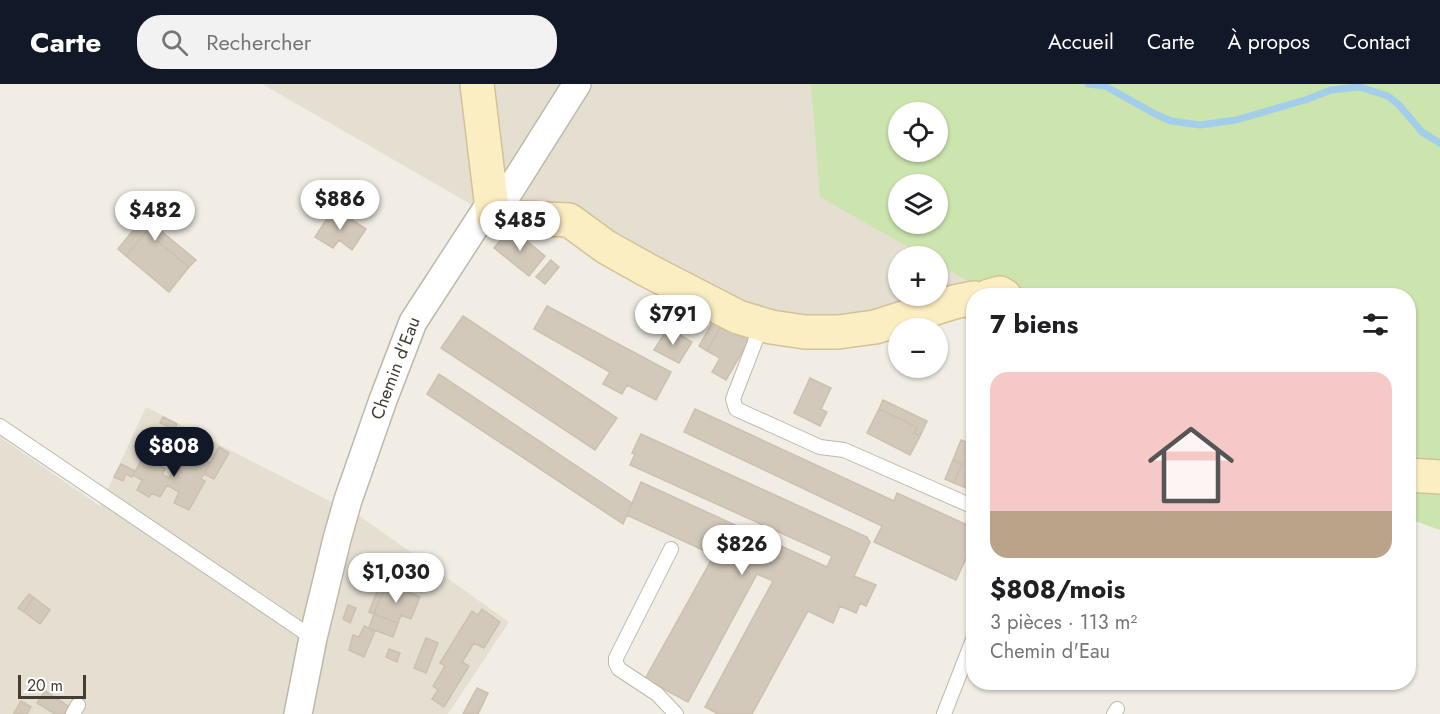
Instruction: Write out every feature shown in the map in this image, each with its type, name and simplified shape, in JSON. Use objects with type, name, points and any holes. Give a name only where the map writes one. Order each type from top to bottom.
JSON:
[{"type":"street","points":[[477,84],[493,217]]},
{"type":"street","points":[[493,217],[577,84]]},
{"type":"street","name":"Chemin d'Eau","points":[[298,714],[336,539],[413,322],[489,205],[493,217]]},
{"type":"street","points":[[493,217],[569,220],[606,247],[738,317],[805,332],[838,332],[875,327],[966,300]]},
{"type":"street","points":[[1416,476],[1440,477]]},
{"type":"lane","points":[[762,324],[734,399],[736,409],[820,447],[844,450],[966,503]]},
{"type":"lane","points":[[0,426],[313,638]]},
{"type":"lane","points":[[671,549],[616,658],[616,663],[619,669],[657,694],[676,714]]},
{"type":"lane","points":[[944,714],[966,658]]},
{"type":"shaded area","points":[[262,84],[1384,84],[1019,288],[966,288],[966,303],[805,332],[606,247],[493,217]]},
{"type":"shaded area","points":[[146,407],[361,517],[509,622],[448,714],[0,714],[0,437],[100,506]]},
{"type":"green space","points":[[811,84],[1440,84],[1440,530],[1416,521],[1416,288],[981,288],[948,270],[948,246],[906,246],[820,197]]},
{"type":"building","points":[[344,193],[357,202],[347,217],[334,208]]},
{"type":"building","points":[[334,208],[366,229],[352,250],[339,240],[333,248],[315,237]]},
{"type":"building","points":[[144,217],[196,260],[189,267],[146,232],[126,256],[118,249]]},
{"type":"building","points":[[511,228],[545,256],[529,276],[494,248]]},
{"type":"building","points":[[146,232],[189,267],[169,292],[126,256]]},
{"type":"building","points":[[551,260],[559,267],[545,284],[536,277]]},
{"type":"building","points":[[547,306],[671,372],[656,400],[627,385],[622,394],[603,384],[610,372],[534,329]]},
{"type":"building","points":[[463,316],[617,418],[595,450],[441,348]]},
{"type":"building","points":[[716,316],[724,321],[707,351],[699,346]]},
{"type":"building","points":[[724,321],[751,337],[726,380],[712,372],[720,358],[707,351]]},
{"type":"building","points":[[668,328],[692,342],[679,363],[654,350]]},
{"type":"building","points":[[439,374],[632,503],[623,524],[427,394]]},
{"type":"building","points":[[810,378],[831,388],[821,409],[827,412],[820,426],[794,413]]},
{"type":"building","points":[[883,400],[927,421],[920,436],[914,433],[917,427],[879,409]]},
{"type":"building","points":[[695,409],[894,501],[897,493],[966,524],[966,558],[956,580],[874,542],[882,526],[684,432]]},
{"type":"building","points":[[879,409],[917,427],[914,433],[920,436],[910,455],[867,433]]},
{"type":"building","points":[[163,417],[177,424],[175,430],[160,423]]},
{"type":"building","points":[[641,434],[867,537],[870,542],[854,576],[876,585],[866,606],[860,603],[856,613],[840,606],[833,623],[808,611],[752,714],[718,714],[705,707],[773,581],[757,574],[688,702],[645,679],[714,555],[627,515],[641,482],[827,567],[832,556],[630,465],[635,454],[632,453]]},
{"type":"building","points":[[961,440],[966,442],[966,488],[954,483],[962,464],[953,460]]},
{"type":"building","points":[[219,447],[229,453],[214,479],[204,474]]},
{"type":"building","points":[[185,450],[210,463],[201,479],[205,481],[189,510],[174,503],[179,492],[167,485],[160,497],[152,493],[149,497],[137,490],[142,480],[133,475],[145,454],[154,459],[152,462],[165,469],[162,474],[169,478]]},
{"type":"building","points":[[953,460],[962,464],[954,483],[945,479]]},
{"type":"building","points":[[121,464],[135,471],[132,477],[126,474],[123,481],[114,477]]},
{"type":"building","points":[[381,581],[387,583],[374,614],[369,612]]},
{"type":"building","points":[[387,583],[420,597],[411,619],[401,615],[398,623],[374,614]]},
{"type":"building","points":[[29,594],[33,597],[24,612],[18,608]]},
{"type":"building","points":[[33,597],[50,610],[40,624],[24,612]]},
{"type":"building","points":[[348,605],[356,608],[350,623],[343,619]]},
{"type":"building","points":[[482,609],[500,622],[484,648],[474,643],[462,662],[469,666],[444,707],[432,699],[438,690],[433,686],[445,666],[440,663],[472,611],[478,615]]},
{"type":"building","points":[[374,614],[398,623],[393,637],[369,628]]},
{"type":"building","points":[[364,626],[375,631],[364,657],[349,650],[353,635],[359,637]]},
{"type":"building","points":[[426,638],[438,643],[426,673],[414,668]]},
{"type":"building","points":[[389,649],[400,653],[397,662],[386,657]]},
{"type":"building","points":[[477,688],[488,693],[478,714],[463,714]]},
{"type":"building","points":[[45,691],[71,708],[67,714],[55,714],[37,703]]},
{"type":"building","points":[[21,701],[31,707],[27,714],[14,713]]},
{"type":"waterway","points":[[1088,84],[1105,86],[1171,121],[1200,125],[1236,120],[1331,90],[1359,87],[1388,96],[1399,105],[1422,132],[1440,143]]}]
